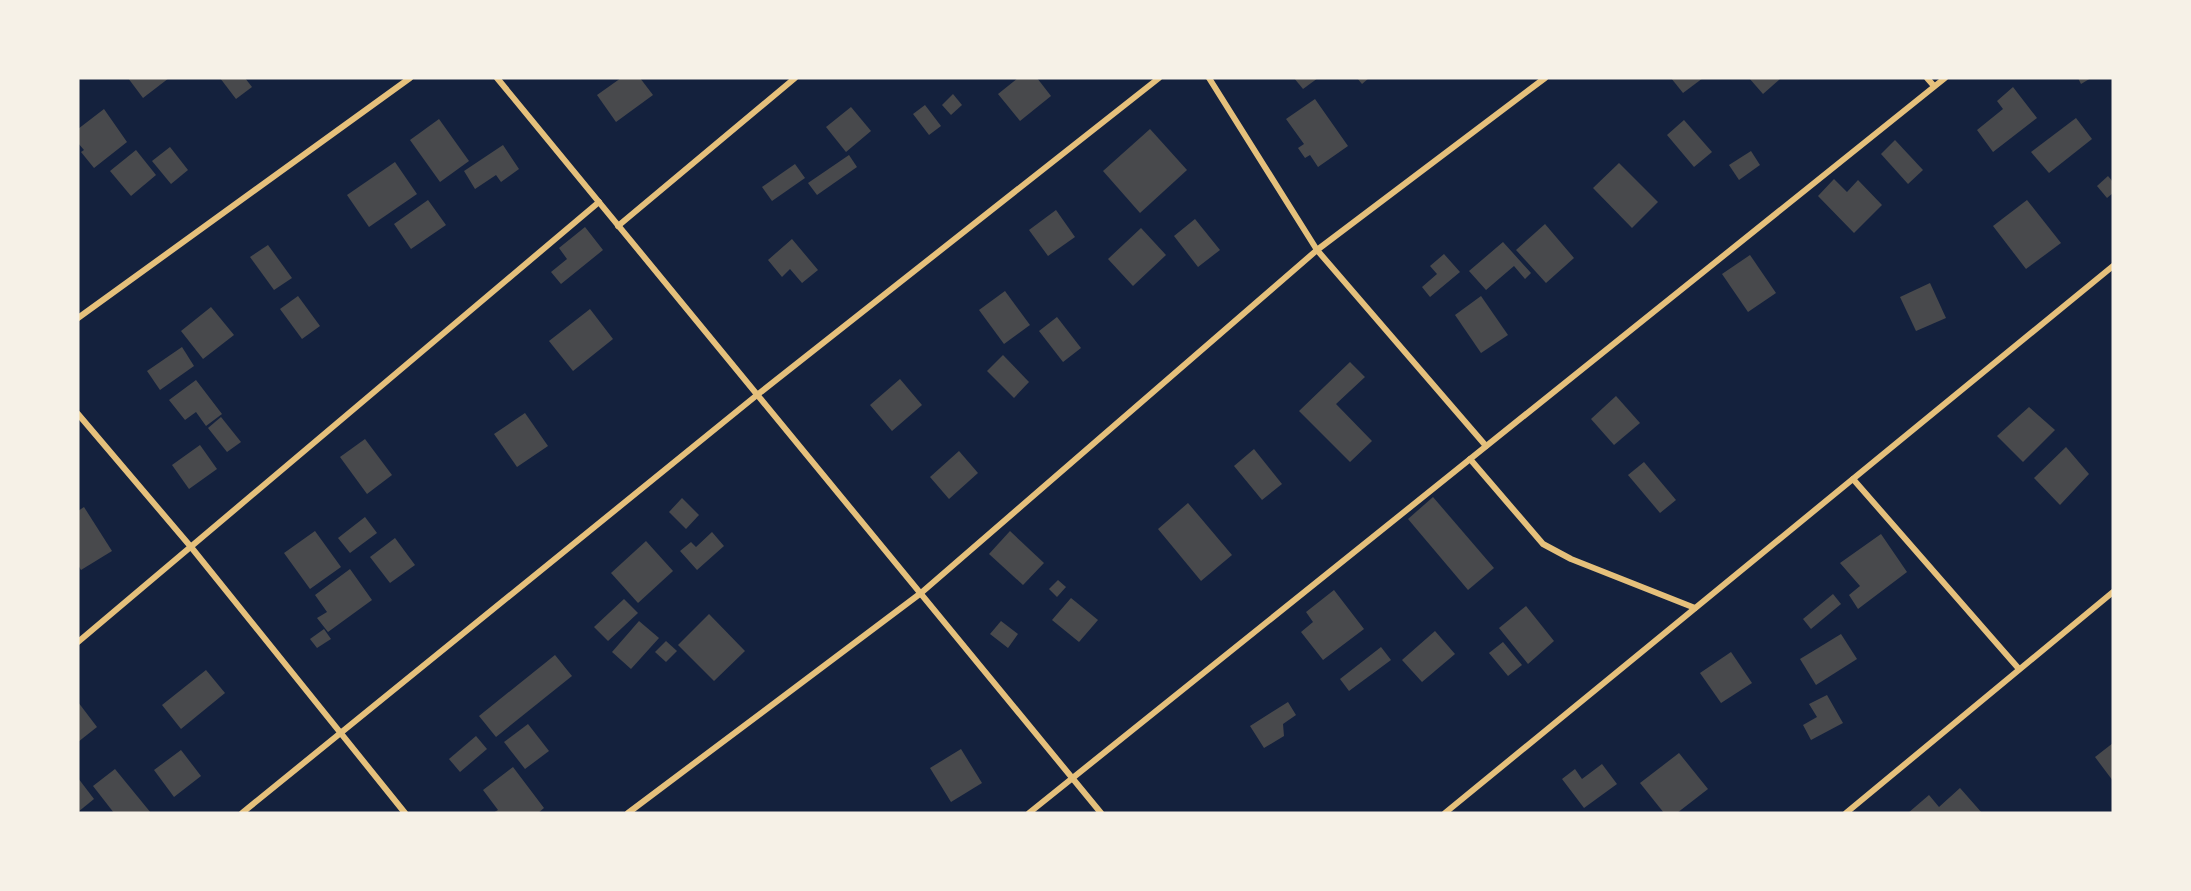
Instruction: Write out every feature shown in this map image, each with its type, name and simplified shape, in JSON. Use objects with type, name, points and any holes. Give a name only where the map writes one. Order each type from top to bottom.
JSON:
[{"type":"street","points":[[78,318],[410,78]]},
{"type":"street","points":[[497,78],[1101,813]]},
{"type":"street","points":[[618,226],[795,78]]},
{"type":"street","points":[[242,813],[757,395],[1159,78]]},
{"type":"street","points":[[1209,78],[1317,250],[1486,446]]},
{"type":"street","points":[[628,813],[921,593],[1317,250],[1545,78]]},
{"type":"street","points":[[1927,78],[1934,86]]},
{"type":"street","points":[[1029,813],[1945,78]]},
{"type":"street","points":[[78,642],[599,202]]},
{"type":"street","points":[[1445,813],[2113,266]]},
{"type":"street","points":[[78,414],[191,547],[405,813]]},
{"type":"street","points":[[1470,459],[1543,544],[1571,559],[1695,608]]},
{"type":"street","points":[[1853,479],[2019,669]]},
{"type":"street","points":[[1846,813],[2113,592]]},
{"type":"building","points":[[128,78],[169,78],[143,98]]},
{"type":"building","points":[[220,78],[245,78],[252,87],[236,99]]},
{"type":"building","points":[[621,78],[640,78],[653,95],[616,122],[597,95]]},
{"type":"building","points":[[1018,78],[1037,78],[1051,96],[1020,121],[998,94]]},
{"type":"building","points":[[1294,78],[1318,78],[1303,89]]},
{"type":"building","points":[[1357,78],[1369,78],[1362,84]]},
{"type":"building","points":[[1671,78],[1703,78],[1683,93]]},
{"type":"building","points":[[1749,78],[1781,78],[1763,94]]},
{"type":"building","points":[[2078,78],[2091,78],[2081,84]]},
{"type":"building","points":[[2013,87],[2037,118],[1993,152],[1977,130],[2003,109],[1997,101]]},
{"type":"building","points":[[953,94],[962,105],[951,115],[942,105]]},
{"type":"building","points":[[1315,99],[1348,146],[1318,167],[1310,155],[1305,158],[1298,148],[1304,144],[1286,119]]},
{"type":"building","points":[[925,105],[941,126],[929,135],[913,114]]},
{"type":"building","points":[[851,107],[871,131],[846,152],[826,127]]},
{"type":"building","points":[[104,109],[127,142],[94,168],[81,152],[84,150],[78,143],[78,129]]},
{"type":"building","points":[[2076,118],[2092,139],[2049,173],[2031,152]]},
{"type":"building","points":[[439,119],[469,161],[440,182],[410,140]]},
{"type":"building","points":[[1684,120],[1712,152],[1694,167],[1667,135]]},
{"type":"building","points":[[1150,129],[1187,170],[1140,213],[1103,171]]},
{"type":"building","points":[[1895,140],[1923,170],[1908,184],[1881,154]]},
{"type":"building","points":[[503,145],[519,169],[501,182],[496,175],[475,189],[464,171]]},
{"type":"building","points":[[170,147],[188,170],[171,184],[152,161]]},
{"type":"building","points":[[136,150],[156,175],[131,196],[110,171]]},
{"type":"building","points":[[1751,151],[1760,165],[1739,180],[1729,165]]},
{"type":"building","points":[[849,155],[857,167],[817,195],[808,183]]},
{"type":"building","points":[[395,162],[417,194],[369,227],[347,195]]},
{"type":"building","points":[[1619,163],[1658,202],[1632,228],[1593,188]]},
{"type":"building","points":[[795,164],[805,178],[772,201],[762,187]]},
{"type":"building","points":[[2108,176],[2113,182],[2113,193],[2107,198],[2097,186]]},
{"type":"building","points":[[1834,179],[1847,192],[1858,180],[1882,205],[1854,233],[1818,196]]},
{"type":"building","points":[[428,200],[446,225],[411,249],[394,224]]},
{"type":"building","points":[[2027,200],[2061,243],[2026,269],[1993,226]]},
{"type":"building","points":[[1056,210],[1075,237],[1048,256],[1029,230]]},
{"type":"building","points":[[1195,219],[1220,250],[1198,267],[1174,236]]},
{"type":"building","points":[[1545,224],[1574,258],[1546,283],[1516,250]]},
{"type":"building","points":[[585,227],[603,250],[561,284],[551,272],[567,259],[559,248]]},
{"type":"building","points":[[1141,228],[1166,255],[1133,286],[1108,259]]},
{"type":"building","points":[[792,239],[818,270],[802,283],[790,269],[782,277],[768,260]]},
{"type":"building","points":[[1503,242],[1531,273],[1525,279],[1514,266],[1486,290],[1469,271]]},
{"type":"building","points":[[268,245],[292,278],[274,290],[250,257]]},
{"type":"building","points":[[1444,254],[1460,272],[1430,297],[1422,287],[1437,274],[1430,266]]},
{"type":"building","points":[[1750,255],[1776,293],[1748,312],[1722,274]]},
{"type":"building","points":[[1930,283],[1946,318],[1916,331],[1900,297]]},
{"type":"building","points":[[1005,291],[1030,325],[1004,344],[979,310]]},
{"type":"building","points":[[298,296],[320,326],[302,339],[280,309]]},
{"type":"building","points":[[1481,296],[1508,335],[1481,353],[1455,315]]},
{"type":"building","points":[[211,307],[234,335],[203,359],[181,331]]},
{"type":"building","points":[[590,309],[613,339],[573,371],[549,341]]},
{"type":"building","points":[[1057,317],[1081,348],[1063,362],[1039,331]]},
{"type":"building","points":[[182,347],[194,366],[160,390],[147,371]]},
{"type":"building","points":[[1003,355],[1029,382],[1014,398],[987,371]]},
{"type":"building","points":[[1350,362],[1365,377],[1336,404],[1372,441],[1350,462],[1299,411]]},
{"type":"building","points":[[900,379],[922,405],[892,431],[870,405]]},
{"type":"building","points":[[196,380],[222,414],[206,426],[196,412],[185,420],[169,400]]},
{"type":"building","points":[[1616,396],[1640,423],[1614,445],[1591,419]]},
{"type":"building","points":[[2029,407],[2055,430],[2023,462],[1997,436]]},
{"type":"building","points":[[525,413],[548,446],[517,467],[494,434]]},
{"type":"building","points":[[221,417],[241,442],[227,452],[208,428]]},
{"type":"building","points":[[365,439],[392,475],[367,494],[340,457]]},
{"type":"building","points":[[200,445],[217,469],[189,489],[172,465]]},
{"type":"building","points":[[2066,447],[2089,474],[2060,505],[2034,478]]},
{"type":"building","points":[[1254,449],[1282,484],[1262,500],[1234,466]]},
{"type":"building","points":[[959,451],[978,473],[949,499],[930,477]]},
{"type":"building","points":[[1644,462],[1676,500],[1660,513],[1628,475]]},
{"type":"building","points":[[1433,497],[1494,568],[1468,590],[1408,519]]},
{"type":"building","points":[[682,498],[699,515],[686,529],[669,512]]},
{"type":"building","points":[[1188,503],[1232,555],[1201,581],[1158,529]]},
{"type":"building","points":[[84,507],[112,551],[81,570],[78,565],[78,511]]},
{"type":"building","points":[[365,517],[377,533],[350,553],[338,538]]},
{"type":"building","points":[[315,531],[341,567],[310,589],[284,553]]},
{"type":"building","points":[[1010,531],[1044,563],[1023,585],[989,554]]},
{"type":"building","points":[[712,532],[724,546],[697,570],[680,551],[691,542],[696,547]]},
{"type":"building","points":[[1881,534],[1907,572],[1858,609],[1849,595],[1860,586],[1840,563]]},
{"type":"building","points":[[395,538],[415,565],[390,583],[370,557]]},
{"type":"building","points":[[646,541],[673,571],[638,603],[611,573]]},
{"type":"building","points":[[350,569],[372,600],[328,632],[317,618],[327,612],[315,595]]},
{"type":"building","points":[[1058,580],[1066,587],[1057,597],[1049,589]]},
{"type":"building","points":[[1334,590],[1364,629],[1323,660],[1301,632],[1313,622],[1306,612]]},
{"type":"building","points":[[1833,594],[1841,604],[1811,629],[1803,619]]},
{"type":"building","points":[[1071,598],[1098,620],[1079,642],[1052,620]]},
{"type":"building","points":[[624,599],[638,613],[608,641],[594,627]]},
{"type":"building","points":[[1526,606],[1554,641],[1528,664],[1499,628]]},
{"type":"building","points":[[709,614],[745,651],[714,681],[678,645]]},
{"type":"building","points":[[639,621],[659,638],[631,669],[612,652]]},
{"type":"building","points":[[1001,621],[1018,634],[1008,648],[990,634]]},
{"type":"building","points":[[324,629],[331,639],[317,648],[310,639]]},
{"type":"building","points":[[1435,631],[1455,654],[1422,682],[1402,660]]},
{"type":"building","points":[[1841,634],[1857,659],[1816,685],[1800,659]]},
{"type":"building","points":[[666,641],[677,651],[666,662],[655,652]]},
{"type":"building","points":[[1503,642],[1522,665],[1508,676],[1489,653]]},
{"type":"building","points":[[1381,647],[1391,660],[1349,691],[1340,679]]},
{"type":"building","points":[[1731,652],[1752,683],[1721,703],[1700,673]]},
{"type":"building","points":[[555,655],[572,676],[496,737],[479,716]]},
{"type":"building","points":[[206,670],[225,693],[181,729],[162,705]]},
{"type":"building","points":[[1827,695],[1843,723],[1811,740],[1803,725],[1817,717],[1809,704]]},
{"type":"building","points":[[78,702],[97,727],[78,742]]},
{"type":"building","points":[[1288,702],[1296,715],[1283,724],[1284,736],[1264,748],[1250,726]]},
{"type":"building","points":[[528,724],[549,751],[525,769],[504,742]]},
{"type":"building","points":[[476,736],[487,749],[460,772],[449,759]]},
{"type":"building","points":[[2113,743],[2113,781],[2095,757]]},
{"type":"building","points":[[961,749],[982,783],[951,802],[930,768]]},
{"type":"building","points":[[181,750],[201,776],[174,797],[154,770]]},
{"type":"building","points":[[1679,753],[1708,789],[1677,813],[1664,813],[1640,783]]},
{"type":"building","points":[[1602,764],[1617,784],[1584,808],[1562,779],[1575,769],[1582,779]]},
{"type":"building","points":[[513,767],[544,808],[538,813],[493,813],[498,810],[483,790]]},
{"type":"building","points":[[115,769],[151,813],[114,813],[93,786]]},
{"type":"building","points":[[78,778],[94,799],[78,812]]},
{"type":"building","points":[[1960,788],[1982,813],[1908,813],[1929,795],[1939,807]]}]
